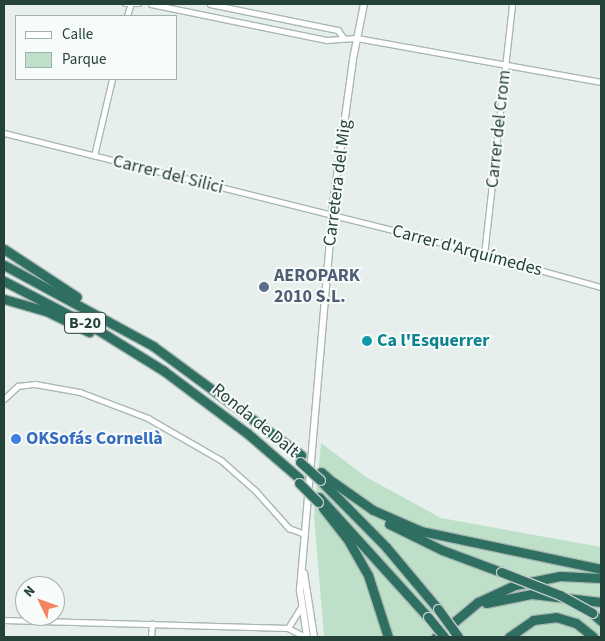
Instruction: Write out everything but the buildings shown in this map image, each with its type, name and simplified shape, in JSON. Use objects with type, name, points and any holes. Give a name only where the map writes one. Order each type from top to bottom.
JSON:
[{"type":"highway","points":[[4,249],[118,325]]},
{"type":"highway","name":"Ronda de Dalt","points":[[4,265],[118,325],[193,374],[301,458],[320,476]]},
{"type":"highway","name":"Ronda de Dalt","points":[[4,281],[98,330],[164,372],[268,450],[373,553],[444,637]]},
{"type":"highway","points":[[4,299],[56,315],[164,372]]},
{"type":"highway","points":[[320,476],[373,510],[415,529],[601,569]]},
{"type":"highway","name":"B-20","points":[[320,476],[386,547],[438,609],[458,637]]},
{"type":"highway","points":[[332,482],[372,513],[414,537],[552,590],[592,613],[601,621]]},
{"type":"highway","points":[[318,500],[363,565],[380,605],[388,637]]},
{"type":"highway","points":[[436,637],[461,614],[496,593],[536,579],[560,576],[601,578]]},
{"type":"highway","points":[[461,614],[500,598],[532,594],[601,602]]},
{"type":"highway","points":[[509,637],[533,620],[556,617],[576,623],[593,637]]},
{"type":"street","points":[[128,5],[139,4]]},
{"type":"street","points":[[151,4],[327,40],[336,41],[343,37],[357,38],[601,82]]},
{"type":"street","points":[[210,4],[338,30],[343,37]]},
{"type":"street","name":"Carretera del Mig","points":[[314,637],[306,596],[304,572],[305,534],[333,216],[357,38],[364,4]]},
{"type":"street","name":"Carrer del Crom","points":[[484,255],[512,4]]},
{"type":"street","points":[[94,156],[112,80]]},
{"type":"street","name":"Carrer del Silici","points":[[4,134],[333,216]]},
{"type":"street","name":"Carrer d'Arquímedes","points":[[333,216],[601,287]]},
{"type":"street","points":[[4,399],[18,386],[34,384],[80,392],[148,418],[221,460],[256,491],[289,528],[305,534]]},
{"type":"street","name":"Carretera del Mig","points":[[304,572],[300,590],[306,637]]},
{"type":"street","points":[[288,628],[302,607],[306,596]]},
{"type":"street","points":[[4,620],[288,628],[306,637]]},
{"type":"street","points":[[151,637],[152,624]]},
{"type":"green space","points":[[321,443],[366,477],[441,518],[601,547],[601,637],[324,637],[314,516]]},
{"type":"place","name":"AEROPARK 2010 S.L.","points":[[264,287]]},
{"type":"place","name":"Ca l'Esquerrer","points":[[367,341]]},
{"type":"place","name":"OKSofás Cornellà","points":[[16,439]]}]
